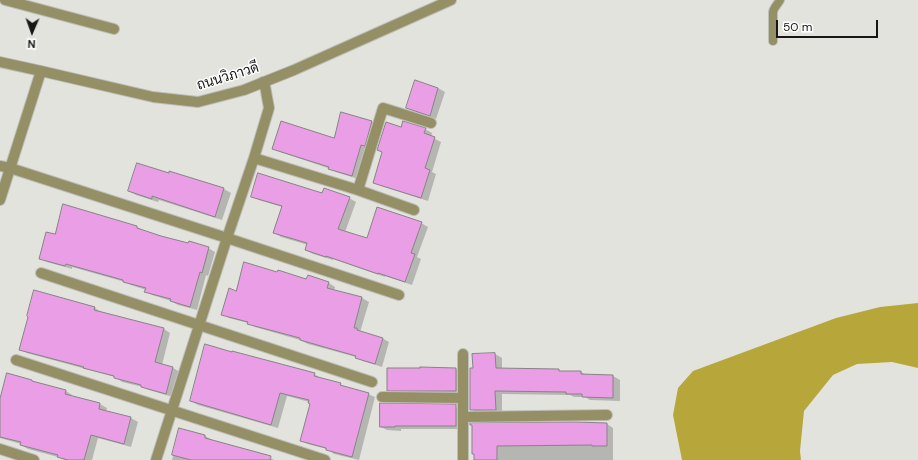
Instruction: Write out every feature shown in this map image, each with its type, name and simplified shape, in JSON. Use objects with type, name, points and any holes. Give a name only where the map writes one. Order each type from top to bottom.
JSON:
[{"type":"street","points":[[5,0],[114,29]]},
{"type":"street","name":"ถนนวิภาวดี","points":[[0,62],[41,70],[153,97],[198,102],[244,90],[294,70],[451,0]]},
{"type":"street","points":[[0,200],[5,167],[41,70]]},
{"type":"street","points":[[156,460],[269,108],[263,82]]},
{"type":"street","points":[[358,190],[383,108],[432,123]]},
{"type":"street","points":[[254,158],[358,190],[414,210]]},
{"type":"street","points":[[5,167],[399,295]]},
{"type":"street","points":[[41,273],[372,382]]},
{"type":"street","points":[[463,354],[463,460]]},
{"type":"street","points":[[16,360],[325,460]]},
{"type":"street","points":[[382,397],[463,398]]},
{"type":"street","points":[[463,417],[607,415]]},
{"type":"street","points":[[0,449],[34,460]]},
{"type":"lane","points":[[773,41],[773,12],[780,0]]},
{"type":"shaded area","points":[[918,303],[918,368],[892,362],[857,364],[833,375],[804,411],[800,451],[801,460],[682,460],[673,415],[678,388],[693,371],[836,318],[880,307]]},
{"type":"building","points":[[415,80],[438,88],[430,116],[406,108]]},
{"type":"building","points":[[341,112],[372,121],[365,146],[361,145],[352,176],[272,149],[281,121],[334,138]]},
{"type":"building","points":[[403,121],[426,128],[424,133],[435,137],[425,168],[430,170],[421,198],[373,183],[382,152],[377,150],[386,122],[401,127]]},
{"type":"building","points":[[137,163],[224,188],[215,217],[152,196],[152,199],[128,191]]},
{"type":"building","points":[[258,173],[322,193],[324,188],[350,197],[338,229],[367,238],[377,207],[422,222],[411,253],[415,254],[405,282],[305,250],[307,243],[273,233],[282,206],[251,197]]},
{"type":"building","points":[[63,204],[137,226],[137,228],[161,236],[188,243],[189,241],[209,247],[190,307],[170,301],[171,299],[144,292],[146,288],[123,282],[123,280],[66,264],[65,266],[39,259],[46,232],[55,234]]},
{"type":"building","points":[[244,262],[277,272],[278,270],[306,279],[308,275],[329,282],[327,288],[362,297],[354,328],[383,338],[375,364],[355,358],[356,356],[300,340],[300,338],[247,324],[248,322],[221,315],[229,288],[236,291]]},
{"type":"building","points":[[34,290],[95,307],[94,310],[164,328],[155,362],[173,367],[166,394],[141,387],[141,385],[114,378],[114,376],[83,368],[84,367],[19,350]]},
{"type":"building","points":[[205,344],[315,373],[314,376],[341,383],[340,385],[369,393],[352,457],[300,441],[310,404],[308,403],[309,400],[280,393],[271,425],[190,401]]},
{"type":"building","points":[[495,353],[496,368],[559,369],[559,371],[581,371],[581,374],[613,375],[613,398],[582,397],[582,394],[566,394],[566,392],[495,391],[496,410],[470,410],[470,368],[473,368],[472,354]]},
{"type":"building","points":[[387,368],[456,368],[456,391],[387,391]]},
{"type":"building","points":[[7,373],[66,390],[65,394],[100,403],[99,409],[131,417],[124,444],[91,435],[84,460],[68,460],[57,457],[58,455],[20,445],[21,442],[0,437],[0,399]]},
{"type":"building","points":[[380,403],[456,404],[456,426],[380,427]]},
{"type":"building","points":[[470,423],[607,423],[607,446],[497,446],[497,460],[474,460],[474,454],[472,454],[472,425],[470,425]]},
{"type":"building","points":[[179,428],[205,435],[205,438],[271,456],[270,460],[191,460],[172,455]]}]
